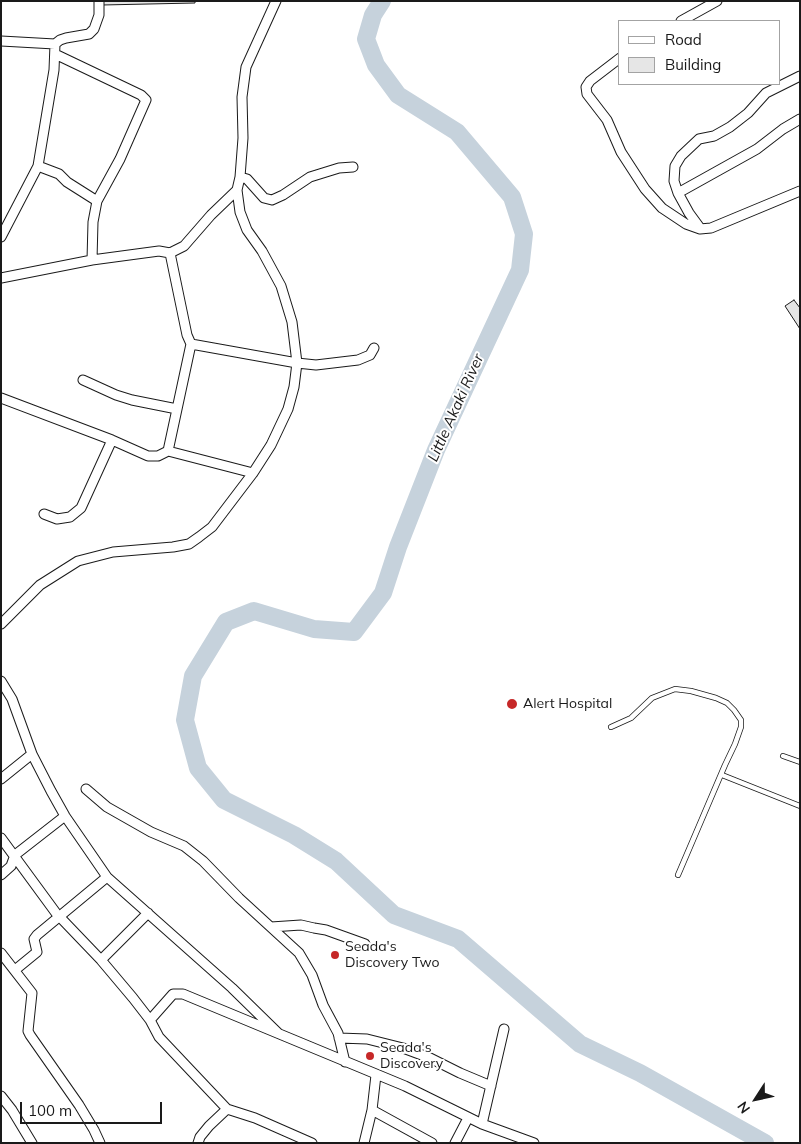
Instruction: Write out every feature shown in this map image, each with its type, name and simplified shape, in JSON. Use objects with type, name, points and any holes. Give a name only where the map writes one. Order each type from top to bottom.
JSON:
[{"type":"street","points":[[1,237],[38,166],[54,70],[56,44],[60,40],[89,34],[94,29],[99,15],[99,1]]},
{"type":"street","points":[[1,624],[40,585],[78,562],[113,552],[189,544],[212,527],[272,445],[288,409],[294,387],[297,364],[292,322],[281,286],[262,251],[247,230],[240,212],[238,190],[243,138],[242,97],[246,67],[276,1]]},
{"type":"street","points":[[683,20],[717,1]]},
{"type":"street","points":[[1,41],[56,44]]},
{"type":"street","points":[[55,54],[141,95],[146,100],[120,159],[98,201],[93,222],[92,260]]},
{"type":"street","points":[[618,60],[590,81],[586,87],[587,94],[607,120],[621,152],[645,189],[662,208],[686,224],[700,229],[711,228],[800,191]]},
{"type":"street","points":[[700,229],[689,214],[678,193],[674,181],[675,166],[699,139],[714,136],[730,127],[748,113],[766,93],[800,76]]},
{"type":"street","points":[[678,193],[757,149],[783,128],[800,119]]},
{"type":"street","points":[[38,166],[59,174],[67,182],[98,201]]},
{"type":"street","points":[[240,177],[247,179],[264,198],[272,200],[310,177],[339,168],[353,168]]},
{"type":"street","points":[[1,278],[92,260],[159,251],[170,253],[184,246],[211,215],[238,190]]},
{"type":"street","points":[[168,451],[191,344],[187,335],[170,253]]},
{"type":"street","points":[[191,344],[297,364],[316,365],[358,360],[370,355],[374,348]]},
{"type":"street","points":[[83,380],[132,400],[177,409]]},
{"type":"street","points":[[1,398],[112,440],[148,456],[158,456],[168,451],[253,472]]},
{"type":"street","points":[[44,514],[57,519],[70,517],[81,508],[112,440]]},
{"type":"street","points":[[1,681],[12,699],[32,754],[65,816],[107,877],[232,988],[278,1033]]},
{"type":"street","points":[[1,779],[32,754]]},
{"type":"street","points":[[86,789],[107,807],[151,832],[184,846],[203,861],[238,898],[299,953],[312,976],[339,1038],[344,1062]]},
{"type":"street","points":[[1,876],[11,866],[15,855],[65,816]]},
{"type":"street","points":[[1,838],[56,913],[101,960],[150,1020],[159,1037],[227,1109],[255,1118],[312,1143]]},
{"type":"street","points":[[15,970],[37,952],[34,939],[37,934],[107,877]]},
{"type":"street","points":[[101,960],[148,914]]},
{"type":"street","points":[[271,927],[301,925],[326,930],[365,944]]},
{"type":"street","points":[[1,953],[32,994],[28,1030],[30,1035],[79,1105],[100,1143]]},
{"type":"street","points":[[150,1020],[173,994],[183,994],[405,1086],[482,1124],[534,1143]]},
{"type":"street","points":[[482,1124],[504,1029]]},
{"type":"street","points":[[339,1038],[367,1039],[403,1048],[430,1058],[491,1086]]},
{"type":"street","points":[[364,1143],[372,1110],[376,1075]]},
{"type":"street","points":[[1,1096],[32,1143]]},
{"type":"street","points":[[198,1143],[200,1137],[209,1126],[227,1109]]},
{"type":"street","points":[[372,1110],[432,1143]]},
{"type":"street","points":[[455,1143],[468,1118]]},
{"type":"lane","points":[[611,727],[631,718],[652,698],[675,689],[691,691],[727,703],[741,720],[741,727],[722,775],[678,875]]},
{"type":"lane","points":[[783,756],[800,762]]},
{"type":"lane","points":[[722,775],[800,806]]},
{"type":"building","points":[[102,1],[195,1],[195,3],[102,5]]},
{"type":"building","points":[[794,300],[800,308],[800,329],[785,306]]},
{"type":"waterway","name":"Little Akaki River","points":[[382,1],[373,15],[366,39],[376,65],[398,95],[457,132],[512,197],[524,234],[520,270],[436,450],[398,547],[383,593],[354,632],[314,629],[254,611],[226,622],[193,676],[185,720],[198,768],[224,800],[294,835],[336,861],[394,915],[458,939],[580,1044],[640,1073],[765,1143]]},
{"type":"place","name":"Alert Hospital","points":[[512,704]]},
{"type":"place","name":"Seada's Discovery Two","points":[[335,955]]},
{"type":"place","name":"Seada's Discovery","points":[[370,1056]]}]
